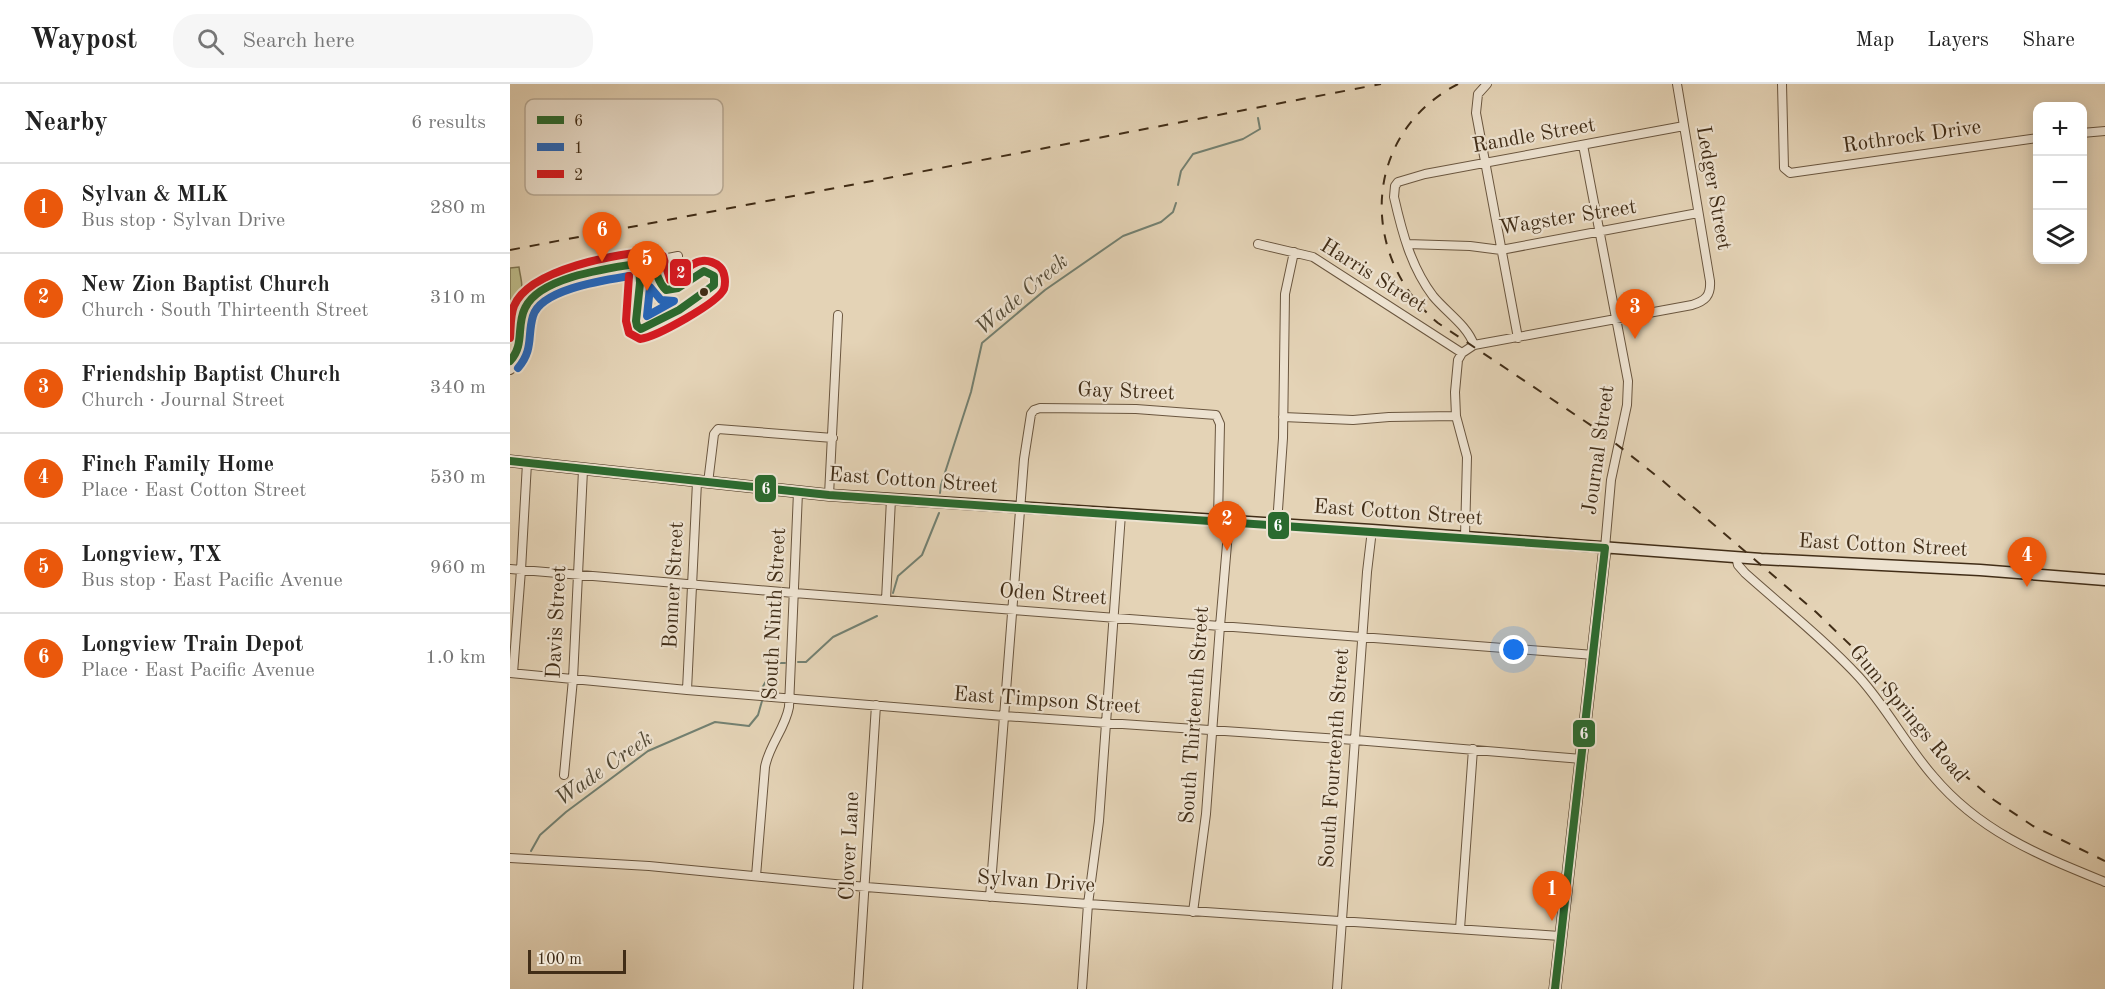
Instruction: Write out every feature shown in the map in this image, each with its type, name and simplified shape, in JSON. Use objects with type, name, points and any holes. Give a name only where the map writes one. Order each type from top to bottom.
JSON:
[{"type":"main road","name":"East Cotton Street","points":[[510,461],[829,495],[2105,580]]},
{"type":"main road","points":[[1555,989],[1605,548]]},
{"type":"street","points":[[1487,84],[1480,91],[1476,113],[1501,250],[1512,295],[1518,338]]},
{"type":"street","name":"Ledger Street","points":[[1618,319],[1692,305],[1707,297],[1710,289],[1677,84]]},
{"type":"street","name":"Rothrock Drive","points":[[1782,84],[1784,168],[1793,174],[2033,139]]},
{"type":"street","name":"Randle Street","points":[[1407,244],[1394,197],[1395,186],[1403,179],[1684,126]]},
{"type":"street","points":[[2087,133],[2105,131]]},
{"type":"street","name":"Journal Street","points":[[1583,145],[1618,319],[1629,391],[1612,475],[1605,548]]},
{"type":"street","name":"Wagster Street","points":[[1407,244],[1464,245],[1501,250],[1698,213]]},
{"type":"street","name":"Harris Street","points":[[1258,244],[1308,255],[1323,263],[1462,353]]},
{"type":"street","points":[[1407,244],[1417,269],[1433,295],[1465,330],[1474,345]]},
{"type":"street","points":[[1277,524],[1283,417],[1285,294],[1294,252]]},
{"type":"street","points":[[510,361],[520,347],[524,310],[529,298],[543,289],[576,276],[678,256]]},
{"type":"street","points":[[510,370],[522,358],[526,349],[531,310],[529,298]]},
{"type":"street","points":[[829,495],[838,315]]},
{"type":"street","points":[[1465,537],[1467,457],[1456,416],[1457,369],[1462,353],[1474,345],[1618,319]]},
{"type":"street","name":"Gay Street","points":[[1022,508],[1024,454],[1033,411],[1040,408],[1136,409],[1218,416]]},
{"type":"street","name":"South Thirteenth Street","points":[[1193,912],[1206,824],[1220,626],[1224,521],[1218,416]]},
{"type":"street","points":[[1283,417],[1353,420],[1456,416]]},
{"type":"street","name":"Bonner Street","points":[[687,690],[692,584],[703,482],[714,434],[718,429],[833,438]]},
{"type":"street","points":[[511,673],[521,570],[526,463]]},
{"type":"street","name":"Davis Street","points":[[564,775],[573,679],[583,470]]},
{"type":"street","name":"South Ninth Street","points":[[756,876],[765,767],[770,751],[786,719],[789,698],[798,492]]},
{"type":"street","points":[[886,600],[891,499]]},
{"type":"street","points":[[990,897],[1022,508]]},
{"type":"street","points":[[1082,989],[1088,904],[1099,821],[1121,514]]},
{"type":"street","name":"South Fourteenth Street","points":[[1337,989],[1362,637],[1372,530]]},
{"type":"street","name":"Gum Springs Road","points":[[1736,557],[1738,565],[1745,573],[1856,674],[1931,774],[1953,798],[2012,842],[2105,882]]},
{"type":"street","name":"Oden Street","points":[[510,569],[1594,655]]},
{"type":"street","name":"East Timpson Street","points":[[511,673],[1004,716],[1355,740],[1582,759]]},
{"type":"street","name":"Clover Lane","points":[[858,989],[876,705]]},
{"type":"street","points":[[1460,929],[1473,749]]},
{"type":"street","name":"Sylvan Drive","points":[[510,858],[649,866],[866,888],[1560,936]]},
{"type":"shaded area","points":[[519,267],[522,288],[516,299],[510,302],[510,268]]},
{"type":"waterway","name":"Wade Creek","points":[[1178,185],[1181,171],[1193,154],[1243,139],[1260,129],[1258,118]]},
{"type":"waterway","name":"Wade Creek","points":[[940,493],[971,392],[982,343],[1045,290],[1123,236],[1161,222],[1173,212],[1176,203]]},
{"type":"waterway","name":"Wade Creek","points":[[893,593],[898,576],[922,555],[939,513]]},
{"type":"waterway","name":"Wade Creek","points":[[798,662],[806,662],[833,637],[877,616]]},
{"type":"waterway","name":"Wade Creek","points":[[762,688],[777,663],[785,663]]},
{"type":"waterway","name":"Wade Creek","points":[[531,851],[540,835],[566,812],[648,751],[715,722],[749,726],[758,715],[762,701]]},
{"type":"railway","points":[[510,250],[1381,84]]},
{"type":"railway","points":[[1458,84],[1426,106],[1403,133],[1388,164],[1382,197],[1384,231],[1394,264],[1412,296],[1438,323],[1601,432],[1663,481],[1816,612],[1872,666],[1925,734],[1956,768],[1994,800],[2033,826],[2105,861]]},
{"type":"transit line","name":"2","points":[[510,338],[514,306],[523,293],[537,282],[577,265],[620,255],[655,251],[663,256],[670,280],[694,264],[707,261],[722,269],[725,283],[719,295],[699,310],[659,332],[640,339],[629,333],[626,321],[629,276]]},
{"type":"transit line","name":"6","points":[[510,361],[515,355],[519,342],[525,308],[534,296],[547,287],[564,280],[583,274],[654,261],[659,280],[666,290],[678,288],[704,271],[714,276],[714,285],[679,310],[641,329],[637,326],[636,321],[640,283],[639,264]]},
{"type":"transit line","name":"1","points":[[518,368],[526,355],[531,323],[538,307],[548,299],[575,287],[629,276]]},
{"type":"transit line","name":"1","points":[[650,287],[661,300],[674,301],[647,316],[650,287]]},
{"type":"transit line","name":"6","points":[[510,461],[829,495],[1605,548],[1555,989]]},
{"type":"place","name":"Longview Train Depot","points":[[602,262]]},
{"type":"place","name":"Longview, TX","points":[[647,291]]},
{"type":"place","name":"Friendship Baptist Church","points":[[1635,339]]},
{"type":"place","name":"New Zion Baptist Church","points":[[1227,551]]},
{"type":"place","name":"Finch Family Home","points":[[2027,587]]},
{"type":"place","name":"Sylvan & MLK","points":[[1552,921]]}]
